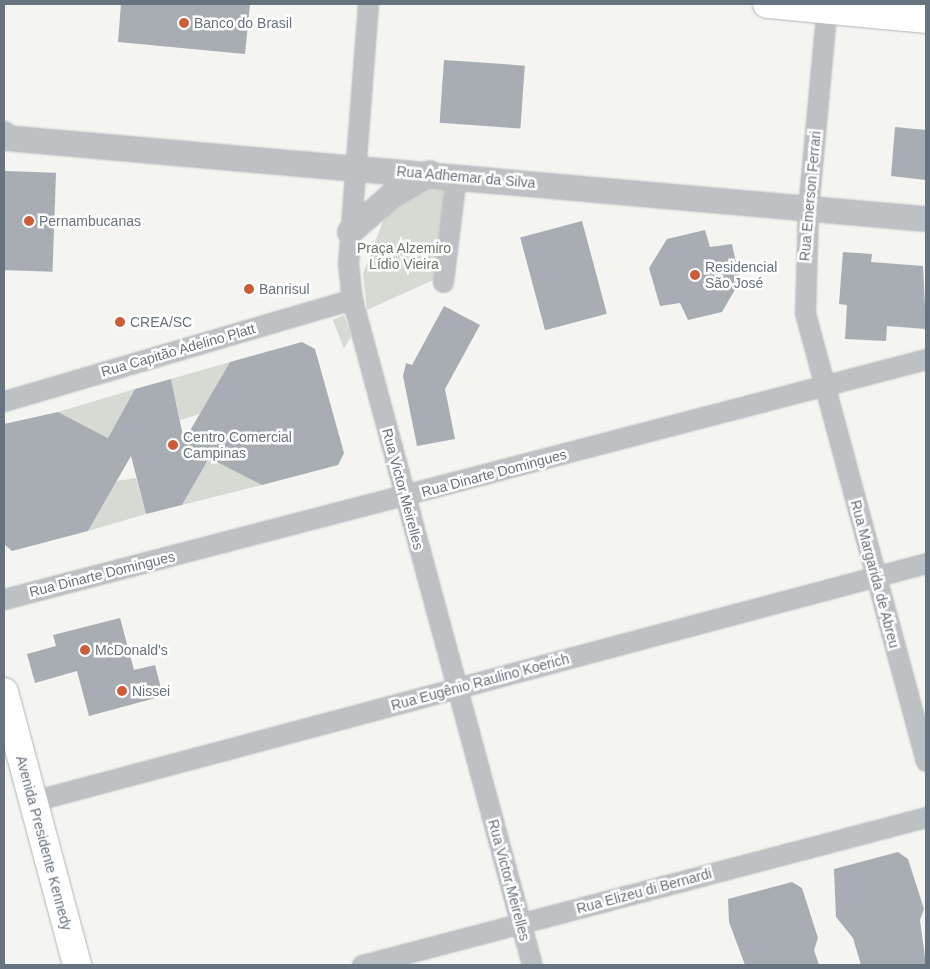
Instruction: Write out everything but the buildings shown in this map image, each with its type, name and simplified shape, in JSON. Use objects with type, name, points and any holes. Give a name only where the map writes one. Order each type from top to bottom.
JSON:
[{"type":"main road","points":[[767,4],[827,6],[926,19]]},
{"type":"main road","name":"Avenida Presidente Kennedy","points":[[4,692],[77,965]]},
{"type":"street","name":"Rua Victor Meirelles","points":[[368,4],[350,232],[352,299],[532,965]]},
{"type":"street","name":"Rua Emerson Ferrari","points":[[823,387],[804,298],[808,208],[827,6]]},
{"type":"street","name":"Rua Adhemar da Silva","points":[[4,136],[926,219]]},
{"type":"street","points":[[350,232],[391,196],[430,173]]},
{"type":"street","points":[[442,282],[456,176]]},
{"type":"street","name":"Rua Capitão Adelino Platt","points":[[4,401],[352,299]]},
{"type":"street","name":"Rua Dinarte Domingues","points":[[4,599],[926,359]]},
{"type":"street","name":"Rua Margarida de Abreu","points":[[823,387],[926,762]]},
{"type":"street","name":"Rua Eugênio Raulino Koerich","points":[[33,801],[926,563]]},
{"type":"street","name":"Rua Elizeu di Bernardi","points":[[362,965],[926,817]]},
{"type":"green space","name":"Praça Alzemiro Lídio Vieira","points":[[425,186],[445,188],[433,280],[367,310],[363,274],[383,221],[406,197]]},
{"type":"green space","points":[[344,315],[351,336],[344,349],[333,320]]},
{"type":"green space","points":[[230,362],[200,414],[180,420],[171,379]]},
{"type":"green space","points":[[135,389],[108,438],[58,412]]},
{"type":"green space","points":[[209,458],[262,485],[182,505]]},
{"type":"green space","points":[[136,478],[146,514],[88,531],[117,481]]},
{"type":"place","name":"Banco do Brasil","points":[[184,23]]},
{"type":"place","name":"Pernambucanas","points":[[29,221]]},
{"type":"place","name":"Residencial São José","points":[[695,275]]},
{"type":"place","name":"Banrisul","points":[[249,289]]},
{"type":"place","name":"CREA/SC","points":[[120,322]]},
{"type":"place","name":"Centro Comercial Campinas","points":[[173,445]]},
{"type":"place","name":"McDonald's","points":[[85,650]]},
{"type":"place","name":"Nissei","points":[[122,691]]}]
